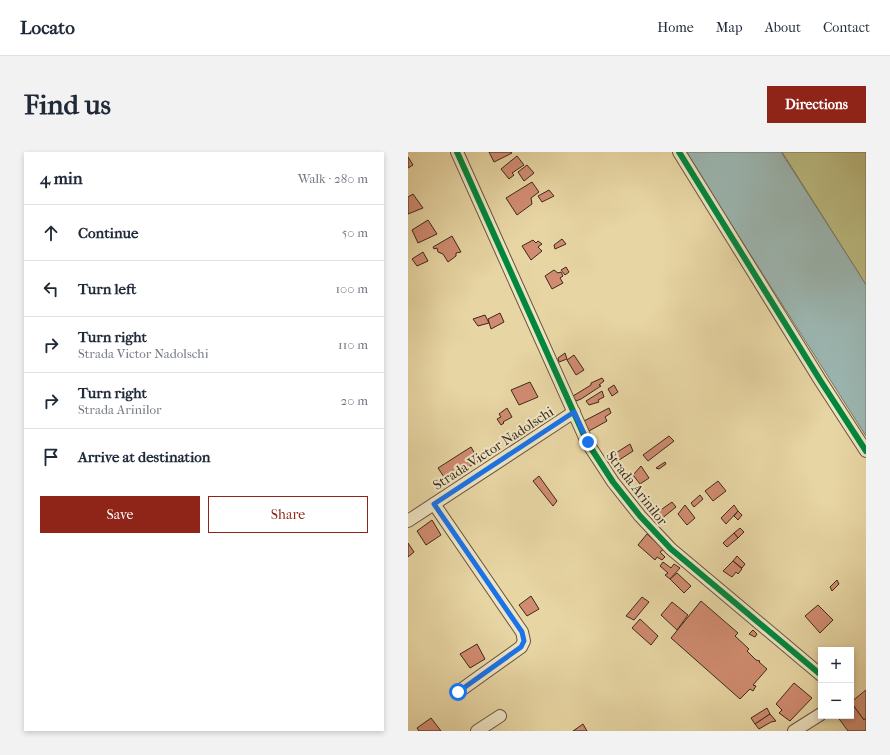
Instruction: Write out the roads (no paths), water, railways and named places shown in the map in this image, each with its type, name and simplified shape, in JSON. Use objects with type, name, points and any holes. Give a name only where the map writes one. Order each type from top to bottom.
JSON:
[{"type":"street","name":"Strada Arinilor","points":[[457,152],[588,442],[613,482],[640,516],[671,549],[818,672]]},
{"type":"street","points":[[679,152],[820,380],[866,451]]},
{"type":"street","name":"Strada Victor Nadolschi","points":[[408,521],[574,412]]},
{"type":"street","points":[[434,504],[522,632],[524,641],[521,647],[458,692]]},
{"type":"street","points":[[477,731],[500,716]]},
{"type":"street","points":[[794,731],[818,716]]},
{"type":"water","points":[[685,152],[781,152],[858,272],[866,285],[866,436]]}]
